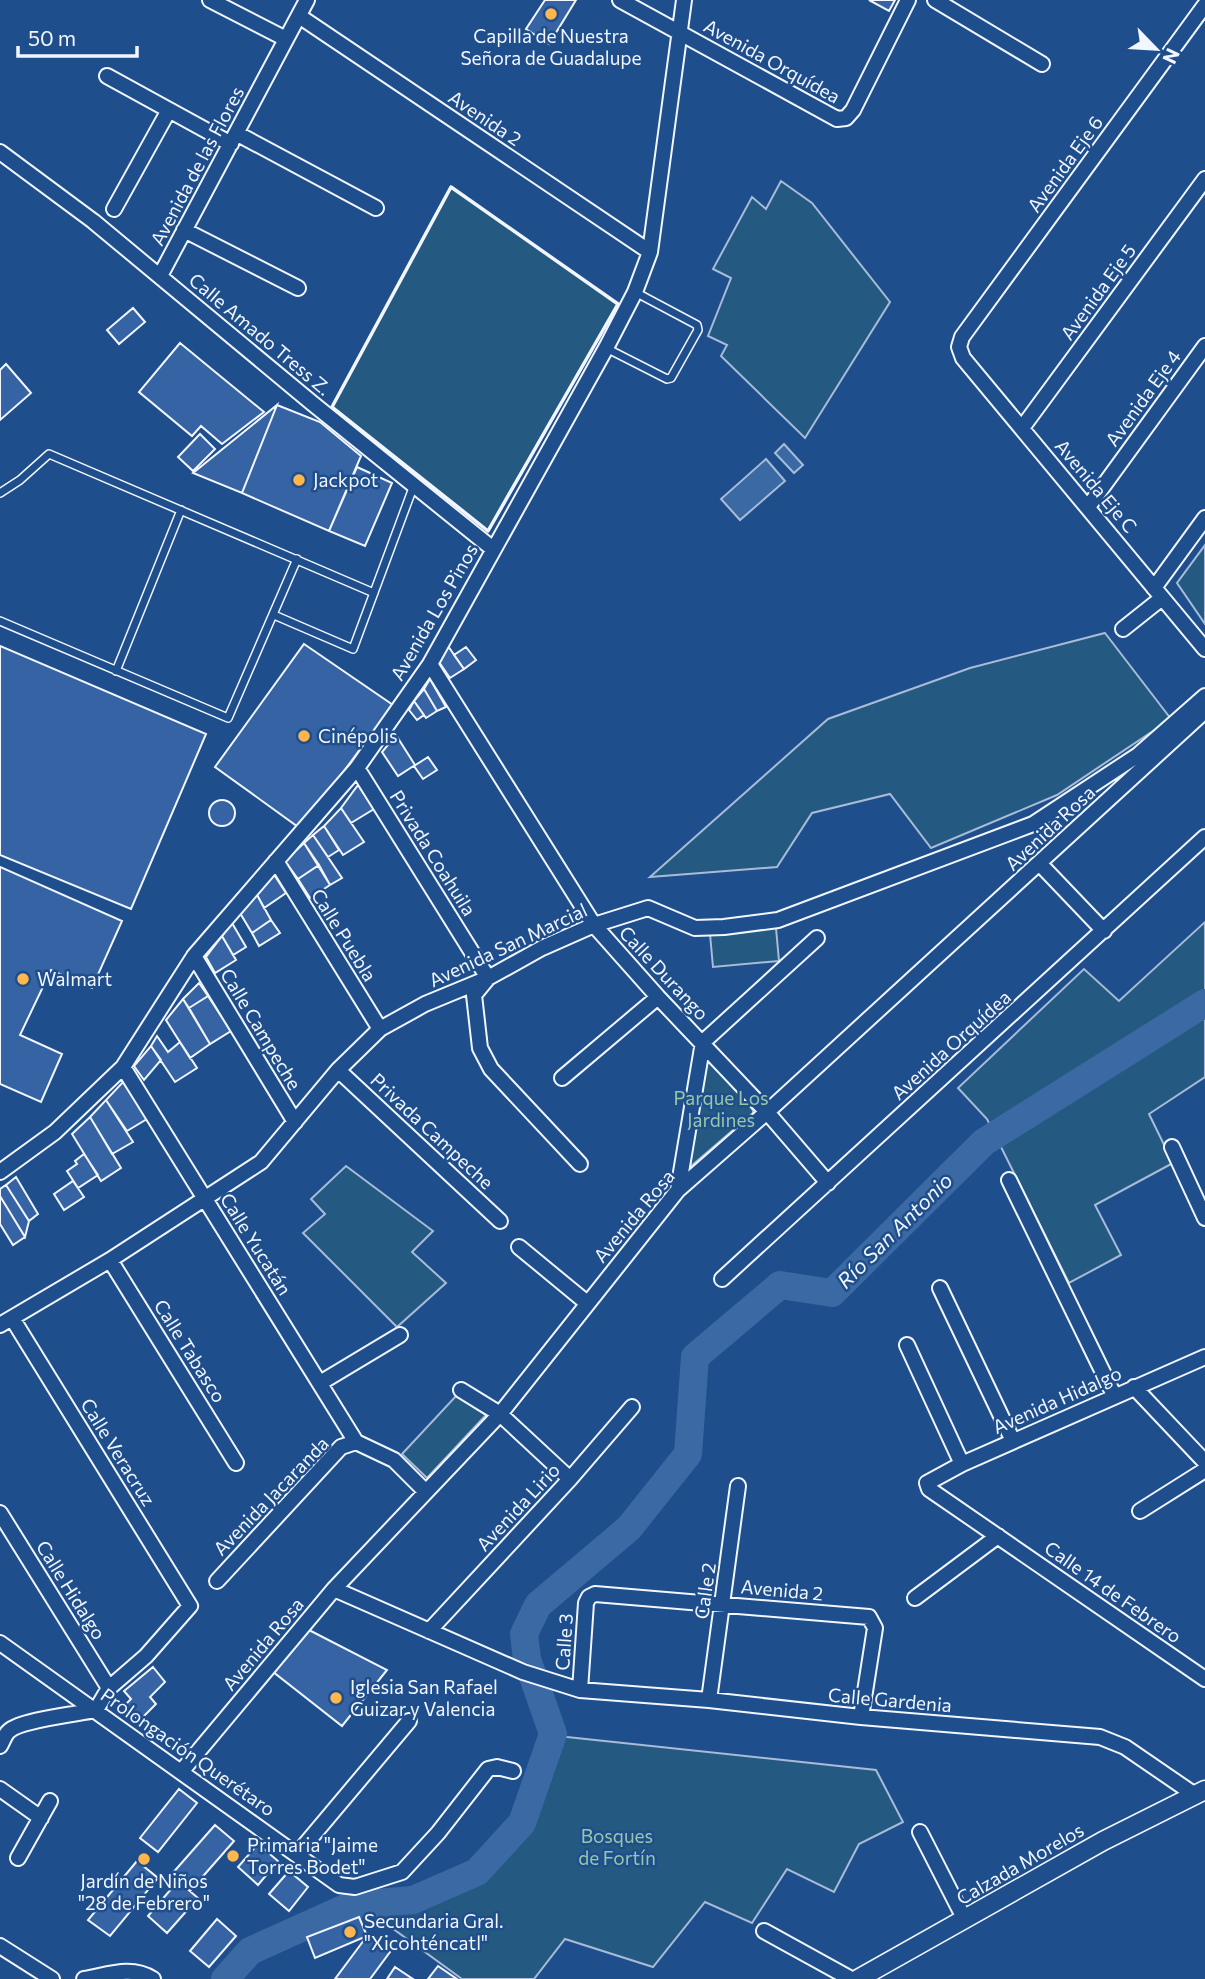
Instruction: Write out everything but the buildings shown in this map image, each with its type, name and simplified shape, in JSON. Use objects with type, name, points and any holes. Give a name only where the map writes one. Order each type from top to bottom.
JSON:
[{"type":"street","points":[[210,0],[286,39]]},
{"type":"street","name":"Avenida de las Flores","points":[[160,276],[307,0]]},
{"type":"street","name":"Avenida Orquídea","points":[[620,0],[837,119],[846,118],[853,110],[908,0]]},
{"type":"street","name":"Avenida Los Pinos","points":[[0,1172],[55,1132],[123,1067],[194,956],[357,768],[430,664],[635,292],[650,252],[684,0]]},
{"type":"street","points":[[935,0],[1042,64]]},
{"type":"street","name":"Avenida Eje 6","points":[[959,347],[962,337],[1205,5]]},
{"type":"street","name":"Avenida 2","points":[[299,16],[650,252]]},
{"type":"street","points":[[107,76],[169,110],[234,138],[376,208]]},
{"type":"street","points":[[114,209],[169,110]]},
{"type":"street","name":"Calle Amado Tress Z.","points":[[0,152],[93,221],[493,549]]},
{"type":"street","name":"Avenida Eje 5","points":[[1022,428],[1205,179]]},
{"type":"street","points":[[184,230],[298,288]]},
{"type":"street","name":"Avenida Eje 4","points":[[1088,507],[1205,345]]},
{"type":"street","name":"Avenida Eje C","points":[[959,347],[963,358],[1205,649]]},
{"type":"street","points":[[1123,629],[1158,593],[1205,518]]},
{"type":"street","name":"Calle Durango","points":[[430,664],[594,925],[767,1112],[828,1183]]},
{"type":"street","name":"Avenida San Marcial","points":[[6,1322],[110,1260],[261,1162],[338,1070],[380,1029],[425,1004],[488,978],[542,948],[594,925],[648,908],[695,928],[778,920],[1033,824],[1138,755],[1205,696]]},
{"type":"street","name":"Avenida Rosa","points":[[181,1772],[334,1589],[500,1414],[678,1190],[1040,864],[1205,711]]},
{"type":"street","name":"Privada Coahuila","points":[[357,768],[488,978]]},
{"type":"street","name":"Avenida Orquídea","points":[[722,1279],[1205,837]]},
{"type":"street","name":"Calle Puebla","points":[[276,860],[380,1029]]},
{"type":"street","points":[[1040,864],[1104,931]]},
{"type":"street","points":[[678,1190],[703,1042],[817,938]]},
{"type":"street","name":"Calle Campeche","points":[[194,956],[295,1122]]},
{"type":"street","points":[[488,978],[474,995],[480,1048],[491,1069],[580,1164]]},
{"type":"street","points":[[562,1078],[658,997]]},
{"type":"street","name":"Calle Yucatán","points":[[123,1067],[356,1442]]},
{"type":"street","name":"Privada Campeche","points":[[338,1070],[500,1221]]},
{"type":"street","points":[[1172,1147],[1205,1218]]},
{"type":"street","points":[[1009,1180],[1114,1395]]},
{"type":"street","points":[[519,1247],[587,1303]]},
{"type":"street","name":"Calle Tabasco","points":[[110,1260],[236,1463]]},
{"type":"street","points":[[940,1288],[1013,1441]]},
{"type":"street","name":"Calle Veracruz","points":[[6,1322],[190,1606],[146,1656],[108,1688]]},
{"type":"street","points":[[320,1383],[400,1335]]},
{"type":"street","points":[[907,1345],[962,1464]]},
{"type":"street","name":"Avenida Hidalgo","points":[[927,1483],[962,1464],[1114,1395],[1205,1357]]},
{"type":"street","points":[[1134,1387],[1205,1462]]},
{"type":"street","points":[[461,1390],[500,1414],[570,1479]]},
{"type":"street","name":"Avenida Lirio","points":[[429,1631],[570,1479],[632,1406]]},
{"type":"street","points":[[356,1442],[394,1460],[426,1492]]},
{"type":"street","name":"Avenida Jacaranda","points":[[217,1581],[341,1447],[356,1442]]},
{"type":"street","points":[[1140,1511],[1205,1470]]},
{"type":"street","name":"Calle 14 de Febrero","points":[[927,1483],[929,1489],[1205,1679]]},
{"type":"street","name":"Calle 2","points":[[709,1700],[738,1486]]},
{"type":"street","name":"Calle Hidalgo","points":[[0,1513],[108,1688]]},
{"type":"street","points":[[915,1598],[998,1536]]},
{"type":"street","points":[[334,1589],[429,1631]]},
{"type":"street","name":"Avenida 2","points":[[589,1597],[595,1594],[869,1617],[876,1628],[861,1717]]},
{"type":"street","name":"Calle 3","points":[[573,1688],[589,1597]]},
{"type":"street","name":"Calle Gardenia","points":[[429,1631],[523,1672],[573,1688],[861,1717],[1100,1737],[1125,1746],[1200,1793]]},
{"type":"street","name":"Prolongación Querétaro","points":[[0,1643],[298,1853],[339,1885],[355,1887],[402,1872],[438,1833],[488,1769],[513,1771]]},
{"type":"street","points":[[0,1746],[9,1731],[26,1721],[55,1719],[96,1710],[108,1688]]},
{"type":"street","points":[[298,1853],[409,1721]]},
{"type":"street","points":[[0,1789],[41,1818]]},
{"type":"street","name":"Calzada Morelos","points":[[858,1979],[1103,1841],[1200,1793]]},
{"type":"street","points":[[18,1858],[50,1801]]},
{"type":"street","points":[[920,1832],[965,1920]]},
{"type":"street","points":[[764,1931],[851,1979]]},
{"type":"street","points":[[0,1946],[52,1979]]},
{"type":"street","points":[[84,1979],[131,1970],[140,1971],[153,1979]]},
{"type":"lane","points":[[606,348],[667,379],[671,378],[698,330],[697,325],[635,292]]},
{"type":"lane","points":[[0,493],[20,480],[49,454],[374,593]]},
{"type":"lane","points":[[274,615],[353,649],[414,485]]},
{"type":"lane","points":[[116,671],[181,510]]},
{"type":"lane","points":[[0,621],[228,718],[297,559]]},
{"type":"green space","points":[[781,181],[812,203],[890,302],[805,438],[721,356],[727,345],[708,336],[731,278],[713,269],[752,197],[766,209]]},
{"type":"green space","points":[[451,187],[618,304],[488,531],[332,407]]},
{"type":"green space","points":[[1205,545],[1205,624],[1177,583]]},
{"type":"green space","points":[[1105,633],[1171,719],[1057,795],[931,848],[890,794],[812,813],[777,867],[650,877],[828,719],[970,668]]},
{"type":"green space","points":[[1205,922],[1205,1077],[1149,1114],[1173,1163],[1095,1205],[1121,1255],[1069,1283],[987,1119],[958,1088],[1084,969],[1119,1001]]},
{"type":"green space","points":[[776,928],[779,961],[713,967],[710,934]]},
{"type":"green space","name":"Parque Los Jardines","points":[[712,1063],[753,1113],[690,1167],[702,1066]]},
{"type":"green space","points":[[346,1166],[433,1231],[412,1252],[446,1283],[397,1327],[303,1233],[325,1214],[311,1199]]},
{"type":"green space","points":[[456,1396],[486,1415],[427,1478],[402,1454]]},
{"type":"green space","name":"Bosques de Fortín","points":[[548,1731],[567,1737],[876,1770],[903,1822],[859,1844],[834,1892],[787,1869],[752,1923],[705,1902],[653,1967],[565,1939],[534,1979],[462,1979],[355,1901],[409,1891],[471,1867],[511,1817]]},
{"type":"shaded area","points":[[784,444],[803,465],[794,473],[775,453]]},
{"type":"shaded area","points":[[766,459],[785,481],[740,520],[721,499]]},
{"type":"waterway","name":"Río San Antonio","points":[[225,1979],[250,1951],[352,1905],[413,1900],[477,1872],[522,1823],[553,1734],[527,1659],[524,1634],[538,1605],[629,1528],[688,1454],[695,1357],[780,1285],[832,1293],[984,1142],[1205,1003]]},
{"type":"wall","points":[[451,187],[618,304],[488,531],[332,407],[451,187]]},
{"type":"place","name":"Capilla de Nuestra Señora de Guadalupe","points":[[551,14]]},
{"type":"place","name":"Jackpot","points":[[299,480]]},
{"type":"place","name":"Cinépolis","points":[[304,736]]},
{"type":"place","name":"Walmart","points":[[23,979]]},
{"type":"place","name":"Iglesia San Rafael Guizar y Valencia","points":[[336,1698]]},
{"type":"place","name":"Primaria \"Jaime Torres Bodet\"","points":[[233,1856]]},
{"type":"place","name":"Jardín de Niños \"28 de Febrero\"","points":[[144,1859]]},
{"type":"place","name":"Secundaria Gral. \"Xicohténcatl\"","points":[[350,1932]]}]
